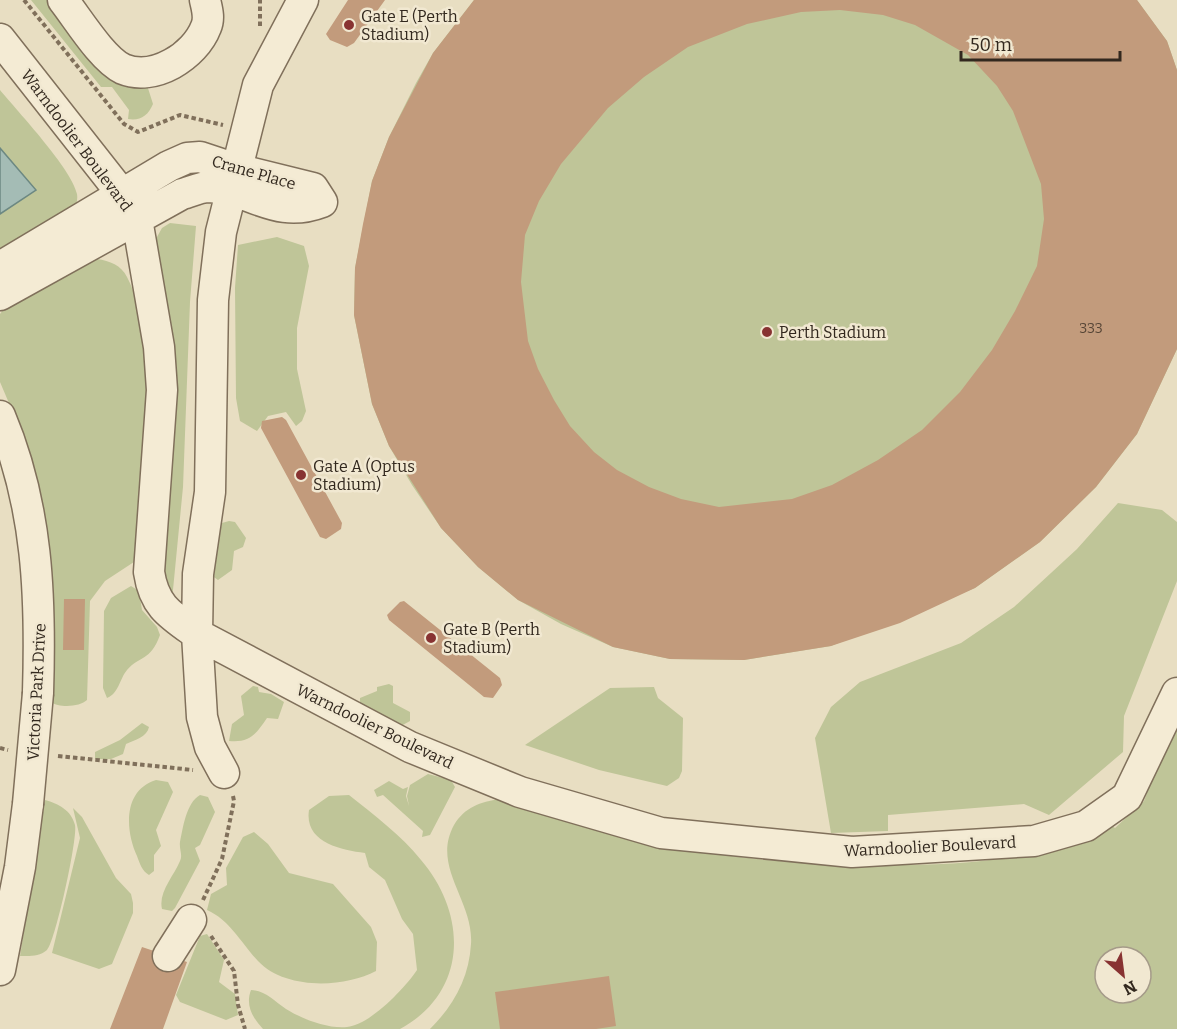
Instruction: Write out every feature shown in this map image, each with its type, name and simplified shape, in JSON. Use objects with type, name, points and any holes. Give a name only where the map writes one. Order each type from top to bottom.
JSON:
[{"type":"street","points":[[63,0],[112,62],[125,70],[140,72],[164,68],[201,37],[207,25],[205,0]]},
{"type":"street","points":[[224,773],[210,747],[202,717],[197,634],[198,574],[210,492],[213,300],[220,232],[258,84],[303,0]]},
{"type":"street","name":"Warndoolier Boulevard","points":[[0,39],[130,207],[159,347],[162,390],[150,583],[154,595],[166,612],[197,634],[410,747],[520,792],[661,833],[852,852],[1035,841],[1086,826],[1127,798],[1177,693]]},
{"type":"street","name":"Crane Place","points":[[0,267],[130,207],[233,181]]},
{"type":"street","name":"Crane Place","points":[[0,296],[130,207]]},
{"type":"street","name":"Victoria Park Drive","points":[[0,416],[26,501],[37,556],[40,613],[38,693],[28,804],[9,932],[0,970]]},
{"type":"street","points":[[168,956],[191,920]]},
{"type":"path","points":[[49,756],[224,773],[234,801],[222,859],[191,920],[206,928],[234,971],[238,1005],[245,1029]]},
{"type":"green space","points":[[31,0],[47,0],[100,64],[147,85],[153,104],[149,112],[140,118],[128,119],[129,110],[112,87],[101,87]]},
{"type":"green space","name":"Perth Stadium","points":[[474,0],[1137,0],[1167,41],[1177,70],[1177,349],[1137,434],[1096,487],[1040,542],[975,588],[831,646],[744,660],[670,659],[613,647],[561,624],[518,600],[478,567],[441,528],[389,446],[372,404],[354,315],[355,268],[372,181],[389,137],[416,83],[433,53]]},
{"type":"green space","points":[[0,90],[65,170],[77,194],[77,203],[74,212],[0,258]]},
{"type":"green space","points":[[170,223],[196,226],[190,302],[183,487],[172,600],[161,580],[152,246],[162,228]]},
{"type":"green space","points":[[277,237],[304,246],[309,266],[297,328],[297,369],[306,411],[302,421],[296,426],[286,412],[268,416],[257,431],[240,421],[236,398],[235,288],[238,245]]},
{"type":"green space","points":[[97,259],[111,262],[122,269],[137,304],[146,375],[145,455],[137,560],[105,581],[90,601],[87,700],[80,704],[64,706],[51,702],[52,573],[42,509],[17,422],[0,382],[0,314],[7,305],[80,265]]},
{"type":"green space","points":[[1118,503],[1162,510],[1177,522],[1177,581],[1124,716],[1123,752],[1049,815],[1024,804],[888,815],[888,831],[831,833],[815,738],[831,707],[860,682],[961,643],[1014,607],[1077,549]]},
{"type":"green space","points":[[235,522],[246,538],[243,547],[234,551],[232,570],[218,580],[211,575],[211,569],[222,523]]},
{"type":"green space","points":[[131,586],[139,591],[142,610],[157,627],[160,635],[149,654],[127,670],[116,690],[107,698],[103,688],[104,611],[111,598]]},
{"type":"green space","points":[[389,684],[393,686],[393,703],[410,712],[410,721],[401,726],[360,705],[360,698],[377,691],[377,687]]},
{"type":"green space","points":[[253,686],[258,687],[259,692],[271,694],[284,702],[278,719],[267,718],[256,733],[247,739],[229,741],[232,724],[244,715],[241,696]]},
{"type":"green space","points":[[654,687],[658,698],[683,718],[682,771],[679,778],[667,786],[599,770],[525,745],[610,688]]},
{"type":"green space","points":[[1177,715],[1177,1029],[430,1029],[453,1001],[463,980],[470,956],[470,928],[450,870],[447,855],[448,840],[454,825],[463,814],[486,802],[500,799],[626,837],[723,855],[821,864],[921,865],[972,862],[1022,854],[1044,848],[1108,823],[1115,828],[1144,801],[1147,793],[1145,787]]},
{"type":"green space","points":[[142,723],[149,727],[148,730],[140,738],[126,744],[123,754],[111,759],[95,759],[95,752],[120,740]]},
{"type":"green space","points":[[428,774],[451,780],[455,787],[430,835],[422,837],[423,831],[383,795],[377,797],[374,790],[389,781],[403,789],[408,787],[406,796],[409,806],[407,796],[410,785]]},
{"type":"green space","points":[[156,780],[168,782],[173,792],[156,830],[161,846],[154,855],[154,871],[149,875],[142,867],[133,846],[129,823],[132,802],[137,792]]},
{"type":"green space","points":[[200,795],[208,797],[215,812],[200,845],[195,848],[200,861],[175,908],[172,911],[162,909],[164,890],[181,859],[180,842],[186,816],[191,804]]},
{"type":"green space","points":[[349,795],[405,842],[436,882],[447,904],[453,928],[454,951],[449,974],[439,995],[422,1013],[400,1029],[263,1029],[251,1011],[249,996],[251,990],[266,994],[286,1009],[307,1020],[324,1025],[347,1027],[356,1025],[376,1013],[396,995],[417,970],[413,934],[402,919],[385,880],[369,867],[365,853],[335,847],[318,837],[312,830],[309,810],[329,796]]},
{"type":"green space","points":[[45,800],[60,806],[71,815],[75,825],[70,868],[51,943],[41,954],[20,956]]},
{"type":"green space","points":[[73,808],[82,817],[116,878],[131,894],[133,903],[133,913],[112,964],[99,969],[52,953],[80,838]]},
{"type":"green space","points":[[254,832],[268,844],[289,873],[333,884],[371,927],[377,942],[376,971],[363,977],[332,983],[315,983],[283,977],[258,961],[229,926],[207,910],[211,894],[227,885],[226,868],[243,837]]},
{"type":"green space","points":[[207,934],[224,960],[219,982],[235,994],[238,1015],[226,1020],[180,1002],[176,995],[200,936]]},
{"type":"water","points":[[0,148],[36,190],[0,214]]},
{"type":"building","name":"Gate E (Perth Stadium)","points":[[348,0],[385,0],[354,43],[347,47],[330,40],[326,34]]},
{"type":"building","points":[[474,0],[1137,0],[1167,41],[1177,70],[1177,349],[1137,434],[1096,487],[1040,542],[975,588],[900,623],[831,646],[744,660],[670,659],[613,647],[518,600],[478,567],[441,528],[389,446],[372,404],[354,315],[355,268],[372,181],[389,137],[433,53]],"holes":[[[840,10],[883,15],[915,25],[968,55],[997,86],[1013,111],[1041,184],[1044,219],[1037,266],[1015,311],[992,350],[960,392],[922,430],[878,460],[832,485],[792,499],[719,507],[681,499],[649,487],[617,470],[594,452],[570,426],[538,369],[528,341],[521,282],[525,235],[539,201],[561,164],[608,108],[644,77],[688,47],[747,24],[801,12]]]},
{"type":"building","name":"Gate A (Optus Stadium)","points":[[282,417],[286,420],[342,523],[341,529],[326,539],[320,537],[261,428],[262,421]]},
{"type":"building","points":[[64,599],[85,599],[84,650],[63,650]]},
{"type":"building","name":"Gate B (Perth Stadium)","points":[[404,601],[500,678],[502,685],[493,698],[484,697],[389,620],[387,615]]},
{"type":"building","points":[[142,947],[187,962],[163,1029],[110,1029]]},
{"type":"building","points":[[609,976],[616,1026],[596,1029],[500,1029],[495,992]]},
{"type":"place","name":"Gate E (Perth Stadium)","points":[[349,25]]},
{"type":"place","name":"Perth Stadium","points":[[767,332]]},
{"type":"place","name":"Gate A (Optus Stadium)","points":[[301,475]]},
{"type":"place","name":"Gate B (Perth Stadium)","points":[[431,638]]}]
